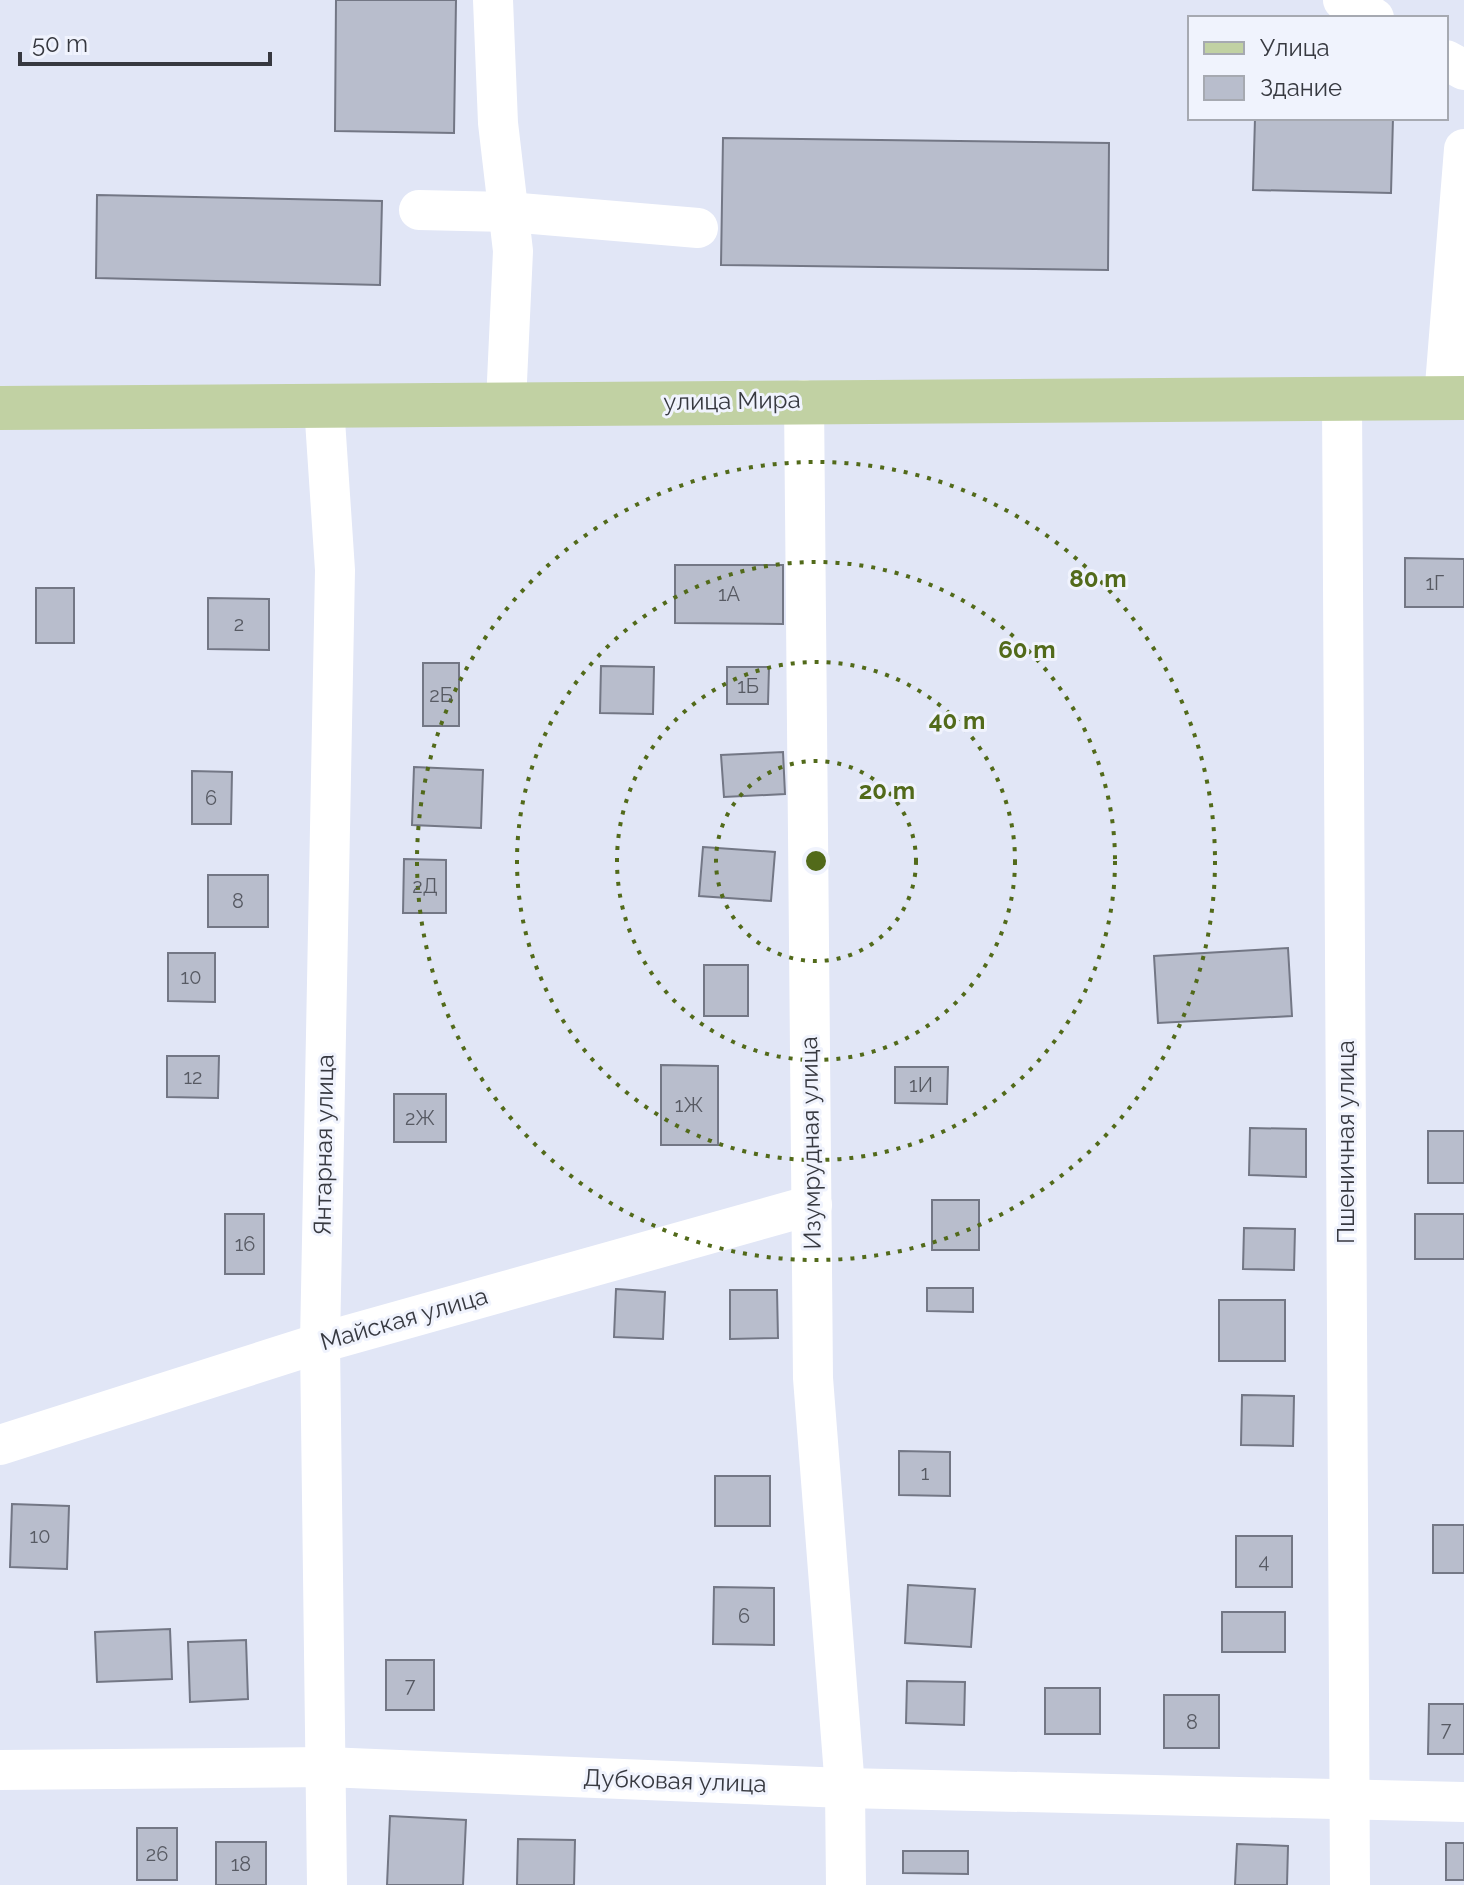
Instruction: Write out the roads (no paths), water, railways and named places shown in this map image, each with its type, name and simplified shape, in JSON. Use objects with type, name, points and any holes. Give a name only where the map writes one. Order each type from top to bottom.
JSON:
[{"type":"main road","name":"улица Мира","points":[[0,408],[804,400],[1454,398]]},
{"type":"street","points":[[493,0],[498,123],[513,251],[506,403]]},
{"type":"street","points":[[1343,0],[1371,16]]},
{"type":"street","points":[[1454,398],[1464,149]]},
{"type":"street","points":[[419,210],[508,212],[698,228]]},
{"type":"street","name":"Пшеничная улица","points":[[1342,399],[1350,1885]]},
{"type":"street","name":"Изумрудная улица","points":[[804,400],[813,1378],[845,1788],[846,1885]]},
{"type":"street","name":"Янтарная улица","points":[[324,405],[335,570],[320,1343],[327,1885]]},
{"type":"street","name":"Майская улица","points":[[0,1445],[320,1343],[812,1205]]},
{"type":"street","name":"Дубковая улица","points":[[0,1770],[326,1767],[845,1788],[1464,1802]]}]
